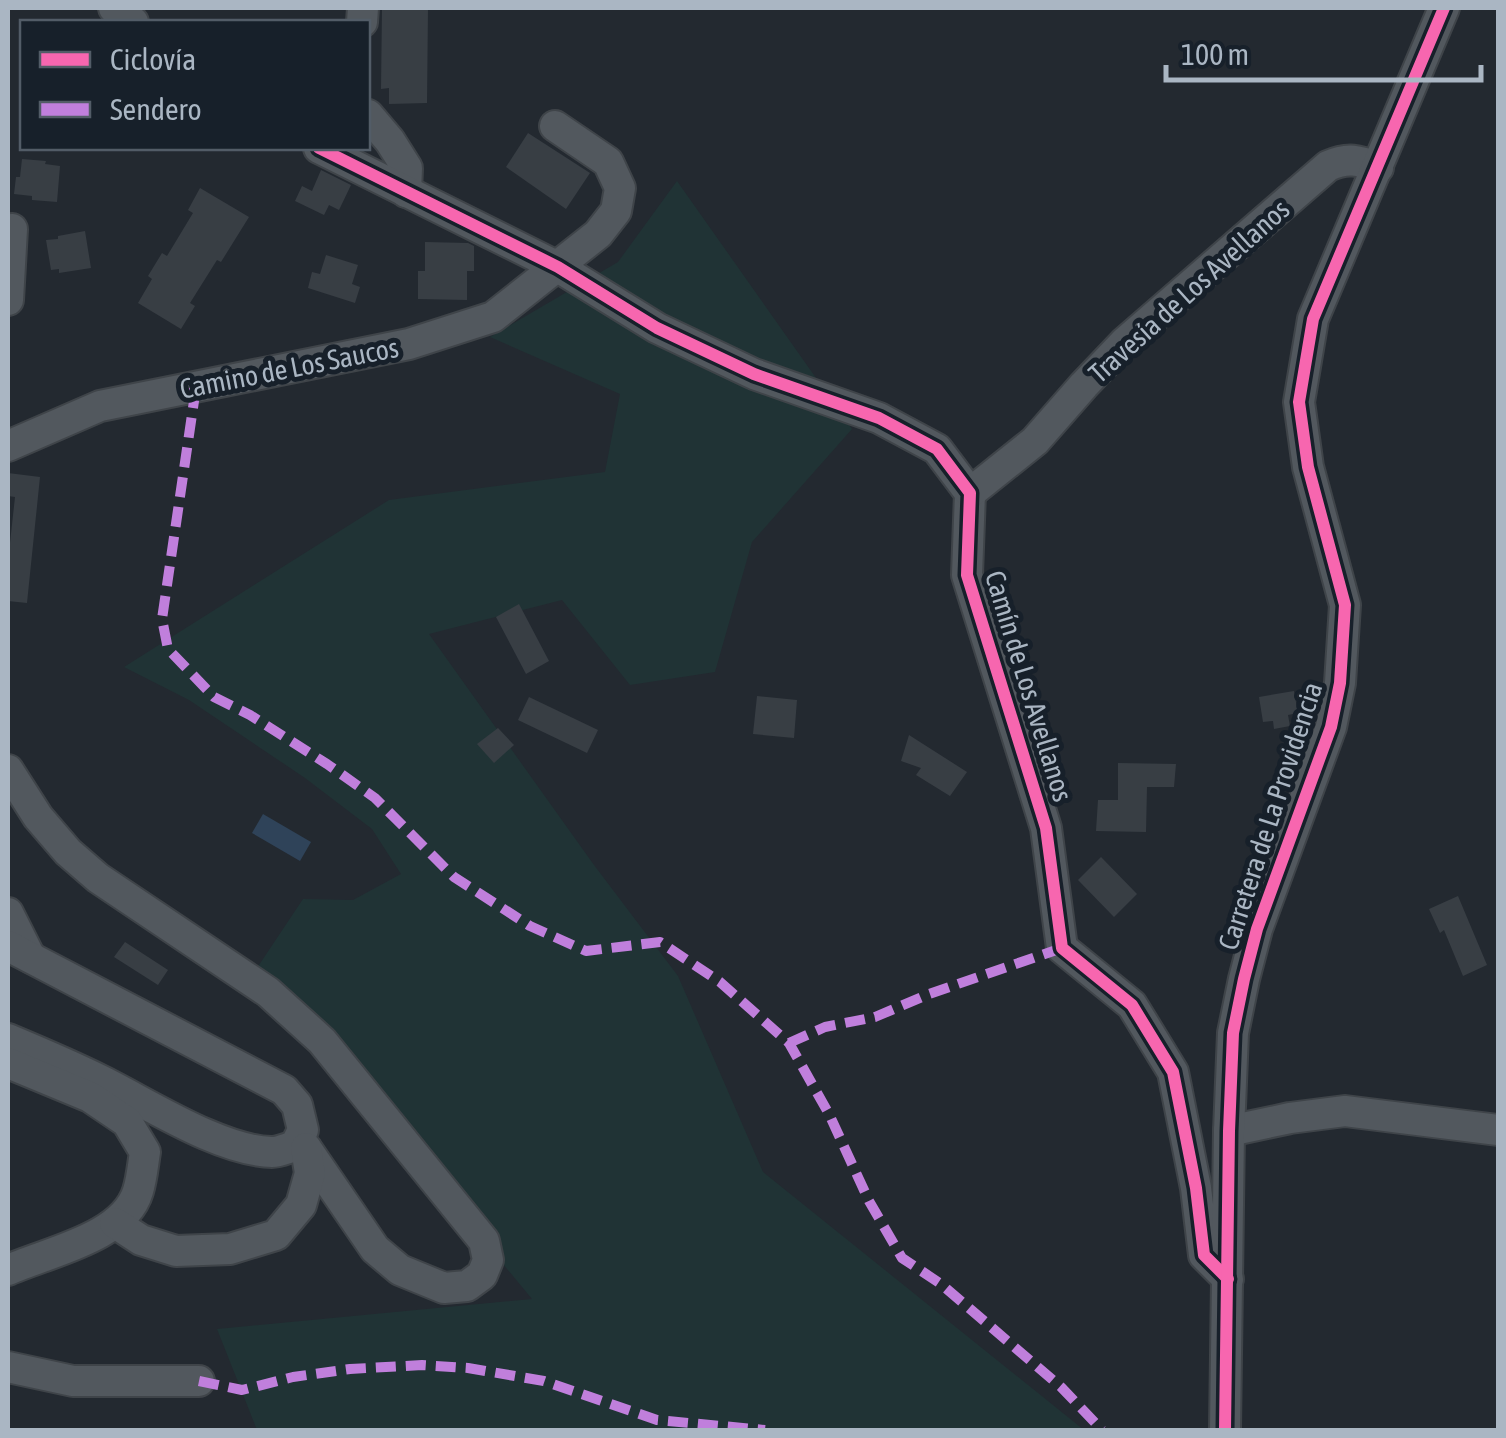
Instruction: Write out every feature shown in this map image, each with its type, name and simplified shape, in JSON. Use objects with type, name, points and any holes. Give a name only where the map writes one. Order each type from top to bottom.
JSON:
[{"type":"street","name":"Carretera de La Providencia","points":[[1225,1430],[1233,1032],[1258,929],[1331,727],[1340,683],[1345,605],[1308,466],[1299,402],[1313,319],[1444,8]]},
{"type":"street","points":[[370,117],[408,168],[406,192]]},
{"type":"street","name":"Camino de Los Saucos","points":[[8,446],[100,406],[409,344],[492,317],[598,234],[616,211],[620,188],[608,162],[555,126]]},
{"type":"street","points":[[323,150],[558,267],[657,328],[754,374],[879,418],[936,449],[970,493]]},
{"type":"street","name":"Travesía de Los Avellanos","points":[[970,493],[1035,441],[1125,342],[1328,166],[1342,160],[1358,160],[1378,168]]},
{"type":"street","points":[[8,300],[12,228]]},
{"type":"street","name":"Camín de Los Avellanos","points":[[970,493],[967,575],[1046,828],[1062,948],[1132,1005],[1173,1072],[1196,1188],[1204,1255],[1228,1278]]},
{"type":"street","points":[[8,770],[38,818],[98,878],[268,992],[322,1041],[484,1241],[488,1260],[482,1275],[467,1286],[444,1288],[400,1270],[374,1249],[303,1145]]},
{"type":"street","points":[[8,913],[19,952],[284,1090],[297,1105],[310,1173],[301,1205],[276,1234],[230,1249],[176,1251],[141,1240],[115,1223]]},
{"type":"street","points":[[8,1039],[99,1079],[213,1137],[254,1150],[276,1152],[303,1145]]},
{"type":"street","points":[[8,1063],[90,1098],[127,1122],[145,1152],[138,1194],[115,1223],[90,1239],[8,1270]]},
{"type":"street","points":[[1229,1131],[1344,1111],[1498,1130]]},
{"type":"street","points":[[8,1367],[74,1381],[199,1381]]},
{"type":"shaded area","points":[[677,181],[852,429],[752,542],[715,672],[630,685],[562,600],[429,634],[678,976],[763,1172],[1084,1430],[257,1430],[217,1329],[532,1299],[257,968],[303,899],[353,900],[401,874],[372,829],[305,778],[189,700],[124,667],[389,500],[605,472],[620,394],[490,337],[618,262]]},
{"type":"water","points":[[263,814],[311,842],[300,861],[252,833]]},
{"type":"building","points":[[382,8],[428,8],[427,103],[389,104],[389,88],[381,89]]},
{"type":"building","points":[[528,133],[590,173],[566,209],[506,167]]},
{"type":"building","points":[[22,159],[60,166],[57,202],[14,194]]},
{"type":"building","points":[[321,170],[351,185],[339,210],[329,205],[324,215],[295,201],[302,186],[312,191]]},
{"type":"building","points":[[200,188],[249,217],[190,303],[195,306],[181,329],[138,303],[162,253],[167,256],[193,213],[188,210]]},
{"type":"building","points":[[85,231],[91,268],[59,273],[59,269],[51,270],[46,240]]},
{"type":"building","points":[[425,242],[474,246],[474,271],[467,271],[467,300],[418,299],[418,271],[425,271]]},
{"type":"building","points":[[326,255],[358,265],[352,284],[360,287],[355,303],[308,288],[312,272],[320,274]]},
{"type":"building","points":[[8,473],[40,477],[27,603],[8,601],[15,497],[8,496]]},
{"type":"building","points":[[519,604],[549,661],[526,674],[496,617]]},
{"type":"building","points":[[1294,691],[1298,713],[1288,715],[1290,726],[1274,729],[1273,721],[1263,722],[1259,697]]},
{"type":"building","points":[[757,696],[797,700],[794,738],[753,734]]},
{"type":"building","points":[[529,697],[598,730],[587,753],[518,720]]},
{"type":"building","points":[[498,728],[514,745],[494,763],[477,744]]},
{"type":"building","points":[[909,735],[967,772],[950,796],[916,775],[921,768],[901,761]]},
{"type":"building","points":[[1118,763],[1176,764],[1174,787],[1147,787],[1146,832],[1096,831],[1098,800],[1118,800]]},
{"type":"building","points":[[1101,857],[1137,894],[1114,917],[1078,880]]},
{"type":"building","points":[[1458,896],[1487,965],[1463,976],[1444,930],[1440,933],[1429,909]]},
{"type":"building","points":[[125,942],[168,970],[158,985],[114,957]]},
{"type":"marked path","points":[[194,388],[162,619],[168,649],[214,697],[250,715],[375,798],[454,877],[530,926],[586,951],[660,942],[720,982],[789,1043],[902,1258],[941,1284],[1061,1387],[1102,1430]]},
{"type":"marked path","points":[[789,1043],[825,1027],[875,1017],[1062,948]]},
{"type":"marked path","points":[[199,1381],[242,1390],[293,1377],[350,1369],[422,1365],[468,1368],[544,1381],[657,1420],[765,1430]]},
{"type":"cycle path","points":[[1225,1430],[1233,1033],[1257,929],[1331,727],[1340,683],[1345,605],[1308,467],[1299,402],[1313,319],[1444,8]]},
{"type":"cycle path","points":[[323,150],[558,267],[657,328],[754,374],[879,418],[937,449],[970,493],[967,575],[1046,828],[1062,948],[1132,1005],[1173,1072],[1196,1188],[1204,1255],[1228,1279]]}]
